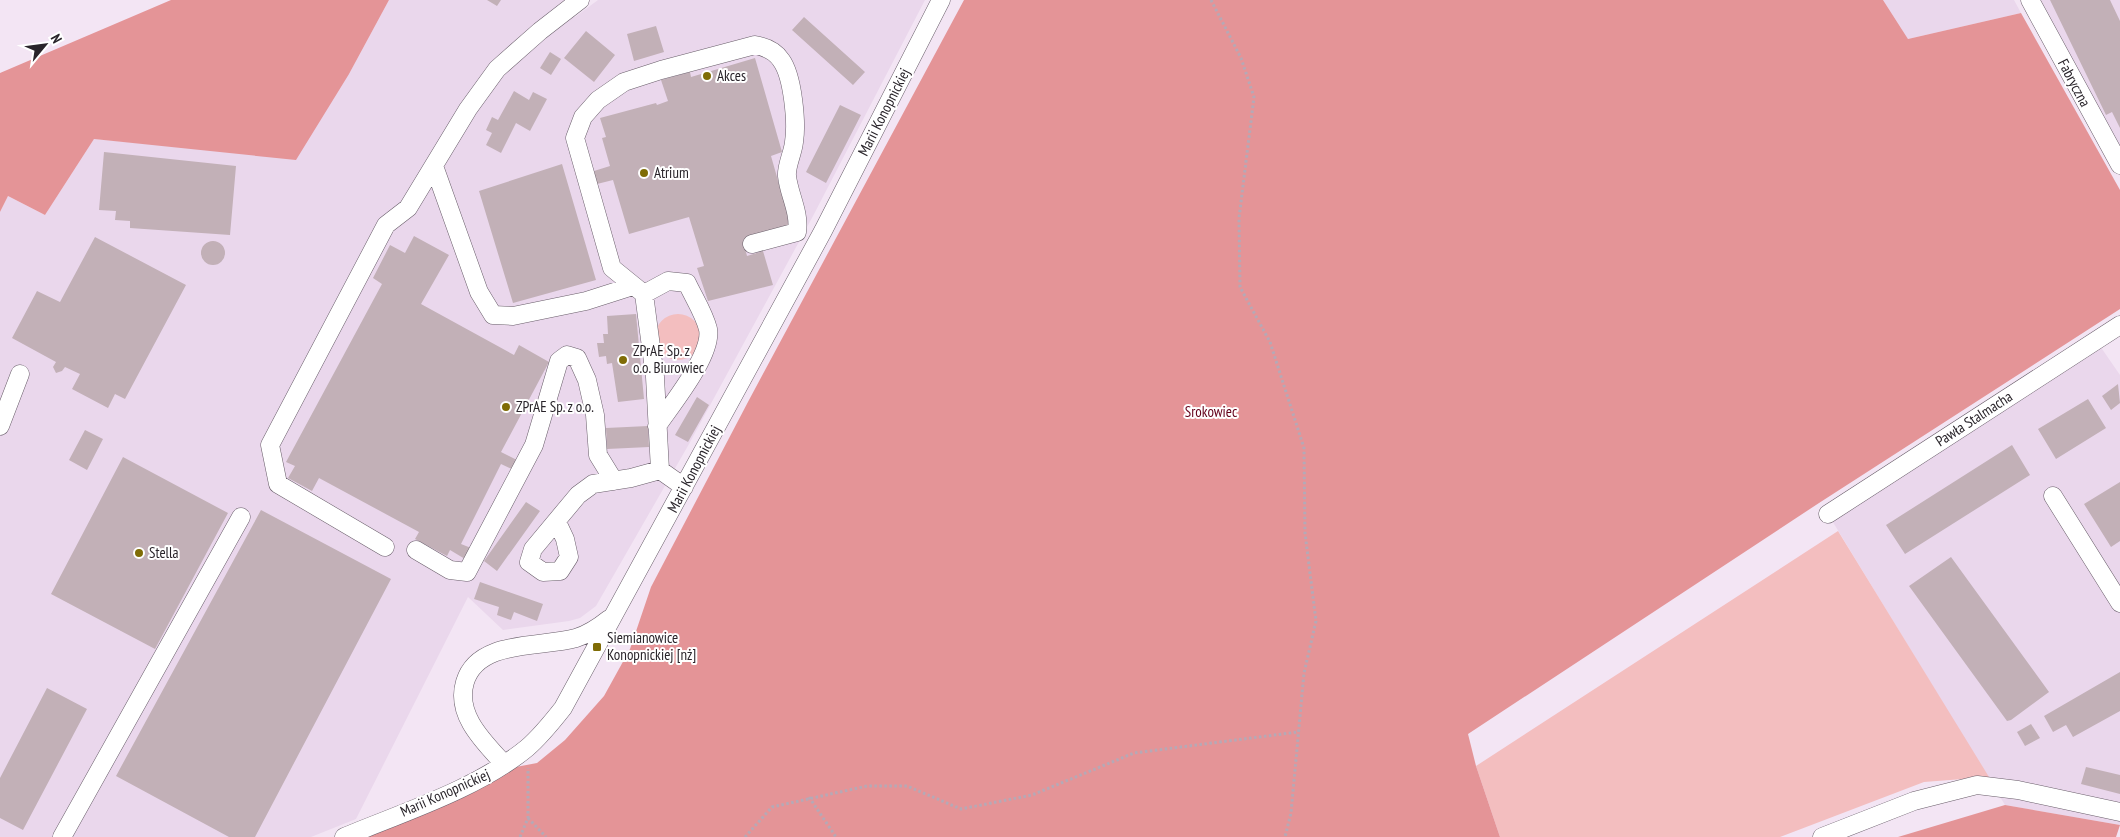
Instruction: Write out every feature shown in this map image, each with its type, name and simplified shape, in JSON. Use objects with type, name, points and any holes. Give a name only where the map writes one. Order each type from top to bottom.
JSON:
[{"type":"street","points":[[385,547],[278,484],[270,445],[386,225],[408,208],[468,109],[497,69],[540,31],[580,0]]},
{"type":"street","name":"Marii Konopnickiej","points":[[344,837],[462,787],[494,771],[528,748],[547,729],[563,708],[823,231],[941,0]]},
{"type":"street","name":"Fabryczna","points":[[2030,0],[2120,165]]},
{"type":"street","points":[[660,470],[655,377],[639,290],[612,268],[576,138],[583,117],[598,100],[624,82],[661,70],[755,46],[765,47],[773,52],[782,61],[793,102],[795,140],[786,174],[798,223],[797,232],[752,244]]},
{"type":"street","points":[[434,166],[479,292],[493,314],[513,316],[639,290],[668,281],[687,284],[702,313],[708,330],[708,343],[702,358],[657,426]]},
{"type":"street","name":"Pawła Stalmacha","points":[[1828,514],[2120,324]]},
{"type":"street","points":[[416,550],[450,570],[467,572],[534,445],[560,361],[567,355],[577,358],[587,380],[595,415],[598,455],[614,481]]},
{"type":"street","points":[[0,426],[20,374]]},
{"type":"street","points":[[557,522],[578,494],[593,484],[660,470],[684,487]]},
{"type":"street","points":[[2053,496],[2120,604]]},
{"type":"street","points":[[62,837],[241,518]]},
{"type":"street","points":[[504,764],[478,735],[468,720],[462,691],[467,674],[474,663],[486,655],[501,650],[576,638],[594,631],[614,616]]},
{"type":"street","points":[[1822,837],[1914,802],[1977,785],[2018,790],[2120,812]]},
{"type":"path","points":[[1211,0],[1241,58],[1254,97],[1239,218],[1240,287],[1270,342],[1304,448],[1305,534],[1316,621],[1304,673],[1291,813],[1285,837]]},
{"type":"path","points":[[745,837],[772,807],[809,797],[867,786],[907,786],[961,809],[1032,795],[1134,753],[1298,732]]},
{"type":"path","points":[[520,837],[528,818],[528,748]]},
{"type":"path","points":[[809,797],[836,837]]},
{"type":"path","points":[[528,818],[546,837]]},
{"type":"shaded area","points":[[389,0],[567,0],[575,17],[598,0],[925,0],[813,216],[689,444],[596,606],[580,618],[569,621],[503,630],[468,597],[356,819],[311,837],[0,837],[0,212],[8,196],[45,215],[94,139],[161,145],[349,74]]},
{"type":"shaded area","points":[[1883,0],[2014,0],[2021,13],[1908,39]]},
{"type":"shaded area","points":[[2041,0],[2120,0],[2120,149]]},
{"type":"shaded area","points":[[678,314],[691,318],[697,324],[701,337],[697,350],[691,356],[678,360],[665,356],[659,350],[655,337],[659,324],[665,318]]},
{"type":"shaded area","points":[[2100,346],[2120,375],[2120,825],[2005,805],[1828,514]]},
{"type":"shaded area","points":[[1838,531],[1989,777],[1924,782],[1780,837],[1500,837],[1476,766]]},
{"type":"green space","points":[[171,0],[389,0],[349,74],[296,160],[94,139],[45,215],[8,196],[0,212],[0,73]]},
{"type":"green space","name":"Srokowiec","points":[[964,0],[1883,0],[1908,39],[2021,13],[2120,190],[2120,309],[1819,503],[1468,734],[1476,766],[1500,837],[338,837],[494,771],[537,763],[565,740],[604,696],[630,649],[651,587],[749,400]]},
{"type":"green space","points":[[2005,805],[2120,825],[2116,837],[1898,837]]},
{"type":"building","points":[[487,0],[501,0],[497,6]]},
{"type":"building","points":[[2050,0],[2110,0],[2120,21],[2120,128],[2112,112],[2106,115]]},
{"type":"building","points":[[804,17],[865,72],[853,85],[792,30]]},
{"type":"building","points":[[656,26],[664,52],[634,61],[627,34]]},
{"type":"building","points":[[586,31],[615,55],[594,82],[564,58]]},
{"type":"building","points":[[550,52],[561,59],[551,75],[540,68]]},
{"type":"building","points":[[755,58],[782,152],[771,156],[791,226],[743,240],[747,256],[763,251],[773,285],[708,301],[697,268],[704,266],[689,217],[629,234],[613,180],[597,184],[594,171],[610,166],[602,138],[606,137],[600,118],[668,101],[661,80],[690,72],[691,77]]},
{"type":"building","points":[[514,91],[529,100],[533,92],[547,99],[530,131],[516,123],[501,153],[486,145],[492,133],[486,130],[492,117],[498,120]]},
{"type":"building","points":[[840,105],[861,115],[826,183],[806,172]]},
{"type":"building","points":[[104,152],[236,166],[230,235],[130,228],[130,221],[115,220],[116,211],[99,210]]},
{"type":"building","points":[[562,164],[596,280],[513,303],[479,191]]},
{"type":"building","points":[[414,236],[449,255],[421,304],[514,355],[519,345],[549,362],[501,452],[519,461],[514,470],[501,464],[461,544],[471,548],[465,559],[450,550],[447,556],[415,539],[419,532],[319,478],[312,491],[288,478],[295,466],[286,462],[382,284],[373,278],[390,245],[405,253]]},
{"type":"building","points":[[95,237],[186,285],[125,399],[115,394],[108,408],[72,389],[80,374],[65,367],[62,371],[56,373],[53,367],[56,362],[12,338],[37,291],[60,302]]},
{"type":"building","points":[[213,241],[222,244],[225,253],[222,262],[213,265],[204,262],[201,253],[204,244]]},
{"type":"building","name":"ZPrAE Sp. z o.o. Biurowiec","points":[[636,314],[644,399],[618,402],[612,363],[607,364],[606,356],[599,357],[597,343],[604,343],[603,334],[608,334],[607,316]]},
{"type":"building","points":[[2118,384],[2120,403],[2111,410],[2102,396]]},
{"type":"building","points":[[697,397],[709,405],[688,442],[675,435]]},
{"type":"building","points":[[2088,399],[2106,428],[2056,459],[2038,429]]},
{"type":"building","points":[[648,426],[649,447],[607,449],[606,428]]},
{"type":"building","points":[[85,430],[103,439],[87,470],[69,460]]},
{"type":"building","points":[[2012,445],[2030,475],[1905,554],[1886,525]]},
{"type":"building","name":"Stella","points":[[123,457],[228,513],[155,649],[51,594]]},
{"type":"building","points":[[2120,482],[2120,541],[2111,547],[2084,504]]},
{"type":"building","points":[[526,502],[540,511],[497,571],[484,561]]},
{"type":"building","points":[[261,510],[391,579],[255,837],[229,837],[116,776]]},
{"type":"building","points":[[1951,557],[2049,692],[2011,720],[2007,721],[1909,586]]},
{"type":"building","points":[[480,582],[543,604],[537,621],[514,612],[511,620],[497,615],[499,607],[474,599]]},
{"type":"building","points":[[2120,672],[2120,711],[2073,737],[2066,725],[2053,732],[2044,716]]},
{"type":"building","points":[[47,688],[87,709],[23,830],[0,818],[0,778]]},
{"type":"building","points":[[2031,724],[2040,738],[2025,746],[2017,732]]},
{"type":"building","points":[[2086,767],[2120,775],[2120,794],[2081,784]]},
{"type":"place","name":"Akces","points":[[707,76]]},
{"type":"place","name":"Atrium","points":[[644,173]]},
{"type":"place","name":"ZPrAE Sp. z o.o. Biurowiec","points":[[623,360]]},
{"type":"place","name":"ZPrAE Sp. z o.o.","points":[[506,407]]},
{"type":"place","name":"Stella","points":[[139,553]]},
{"type":"place","name":"Siemianowice Konopnickiej [nż]","points":[[597,647]]}]
